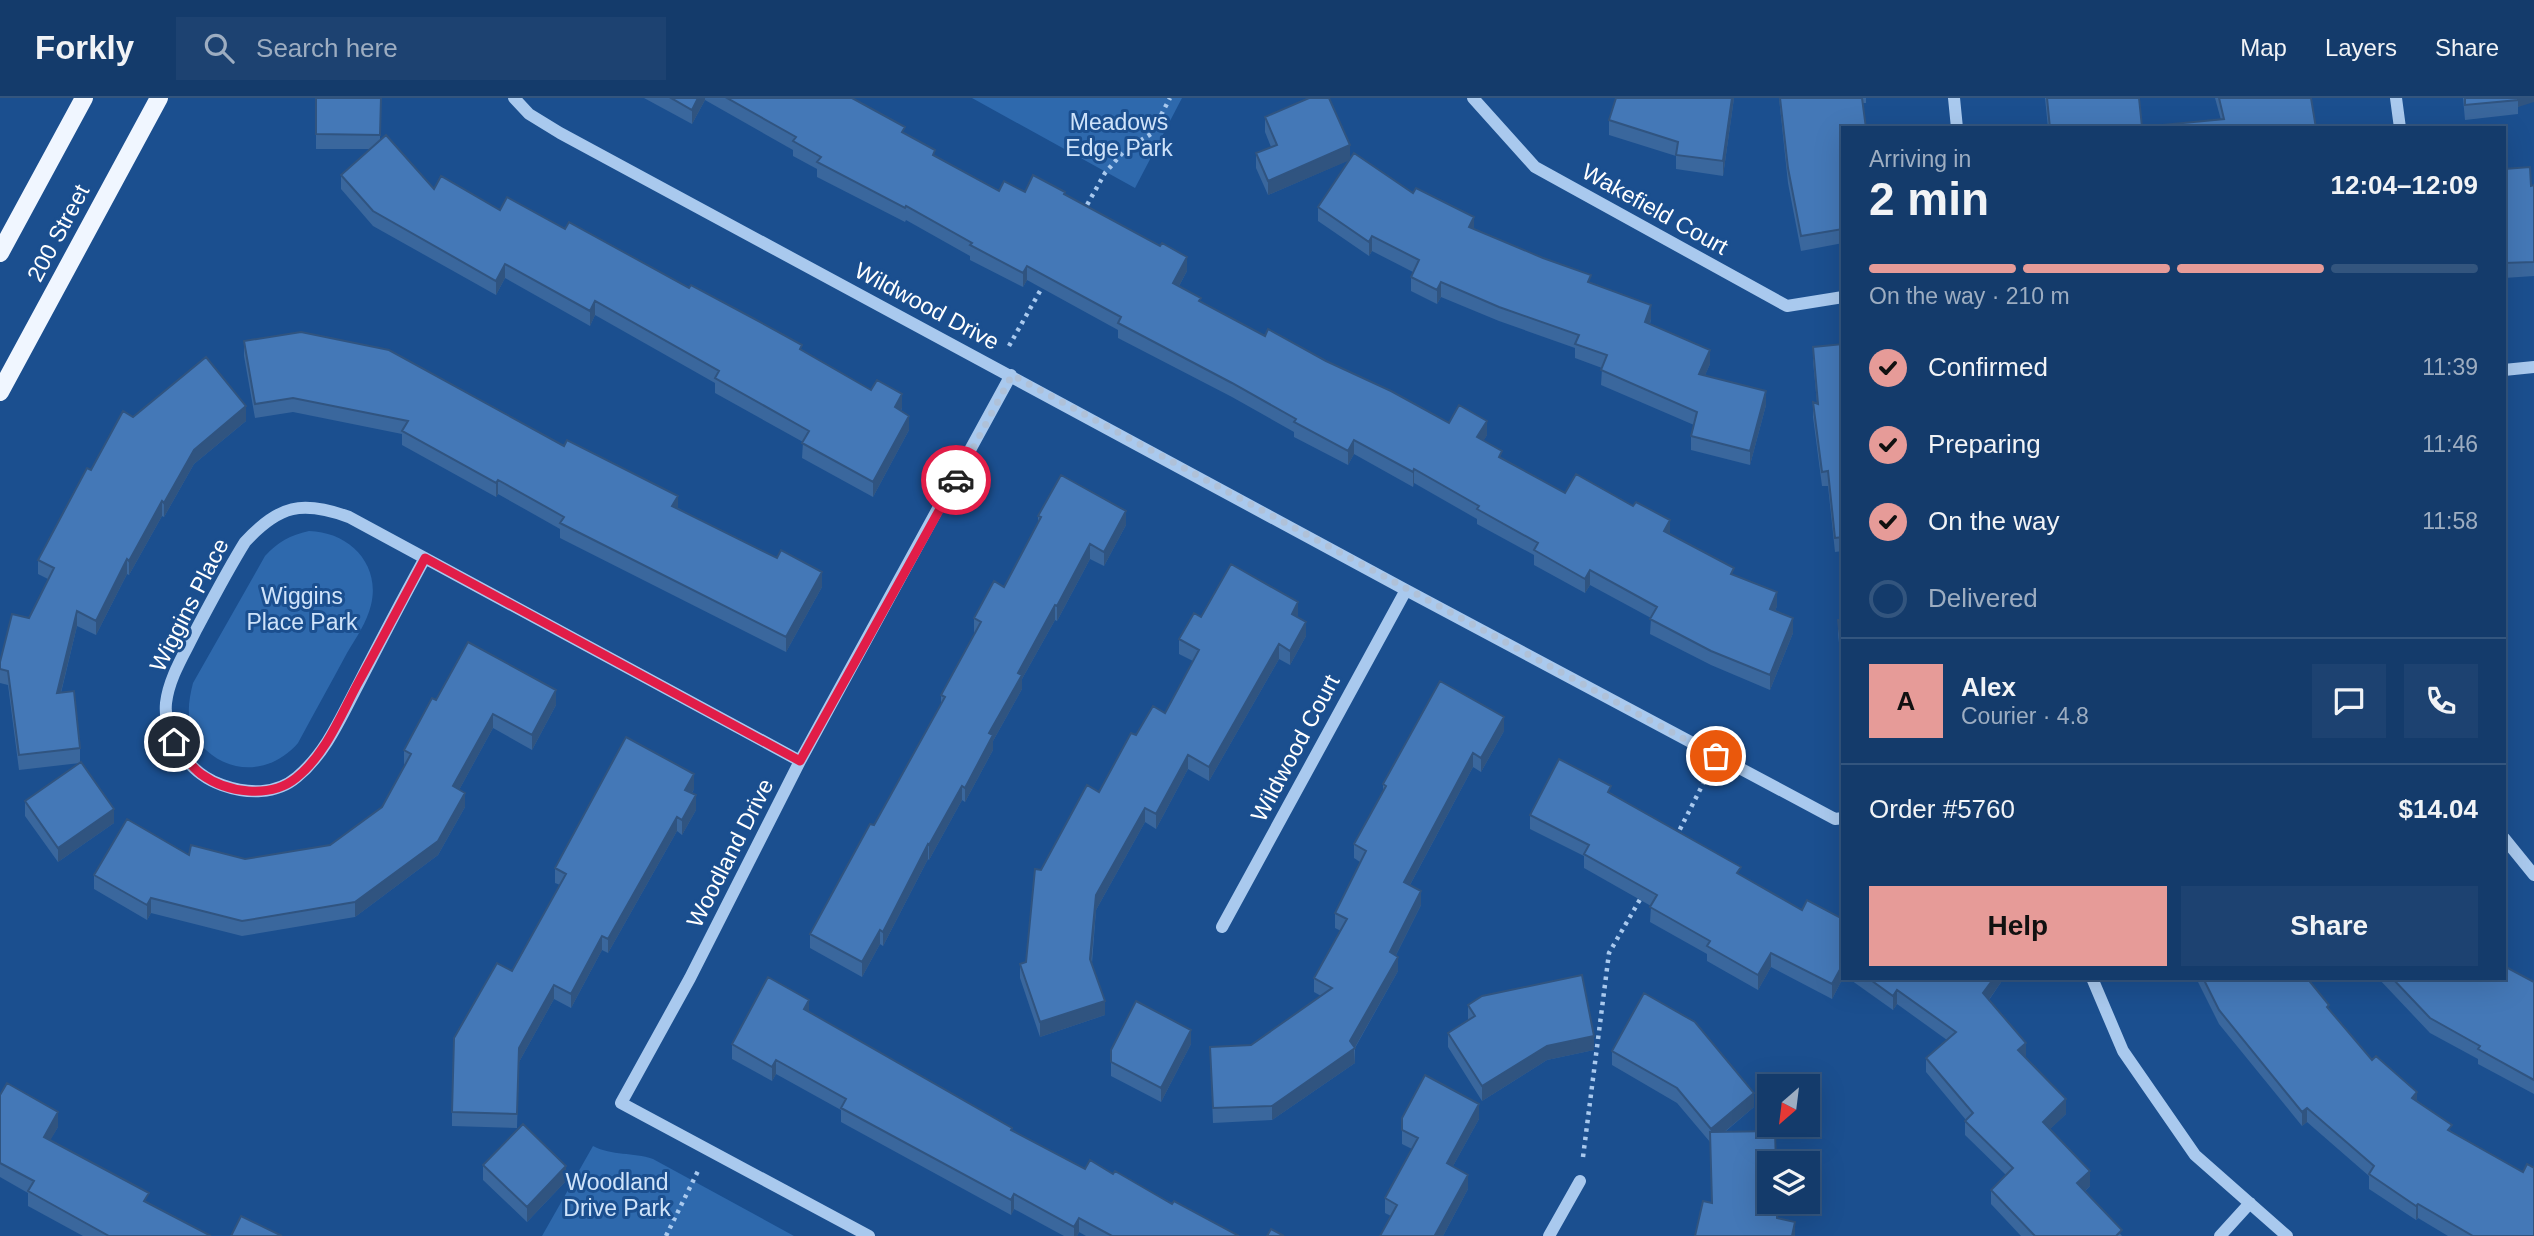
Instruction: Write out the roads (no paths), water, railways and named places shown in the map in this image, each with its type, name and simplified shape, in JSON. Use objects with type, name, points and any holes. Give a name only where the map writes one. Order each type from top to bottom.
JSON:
[{"type":"main road","name":"200 Street","points":[[0,253],[84,98]]},
{"type":"main road","name":"200 Street","points":[[0,391],[159,98]]},
{"type":"street","name":"Wildwood Drive","points":[[514,98],[529,114],[560,133],[1716,756],[1835,819],[1841,818]]},
{"type":"street","name":"Wakefield Court","points":[[1473,98],[1535,167],[1787,306],[1841,297]]},
{"type":"street","points":[[1954,98],[1957,126]]},
{"type":"street","points":[[2396,98],[2399,126]]},
{"type":"street","points":[[2506,370],[2534,367]]},
{"type":"street","name":"Woodland Drive","points":[[869,1236],[621,1103],[690,978],[800,761],[1012,375]]},
{"type":"street","name":"Wiggins Place","points":[[425,558],[332,733],[309,766],[295,779],[272,789],[244,790],[215,782],[192,766],[174,742],[166,715],[168,692],[177,667],[245,542],[258,527],[277,514],[295,507],[325,509],[349,517],[425,558],[800,761]]},
{"type":"street","name":"Wildwood Court","points":[[1222,927],[1406,590]]},
{"type":"street","points":[[2506,840],[2534,875]]},
{"type":"street","points":[[2093,980],[2123,1051],[2195,1156],[2287,1236]]},
{"type":"street","points":[[1549,1236],[1580,1181]]},
{"type":"street","points":[[2220,1236],[2250,1203]]},
{"type":"park label","name":"Meadows Edge Park","points":[[1119,135]]},
{"type":"park label","name":"Wiggins Place Park","points":[[302,609]]},
{"type":"park label","name":"Woodland Drive Park","points":[[617,1195]]}]
